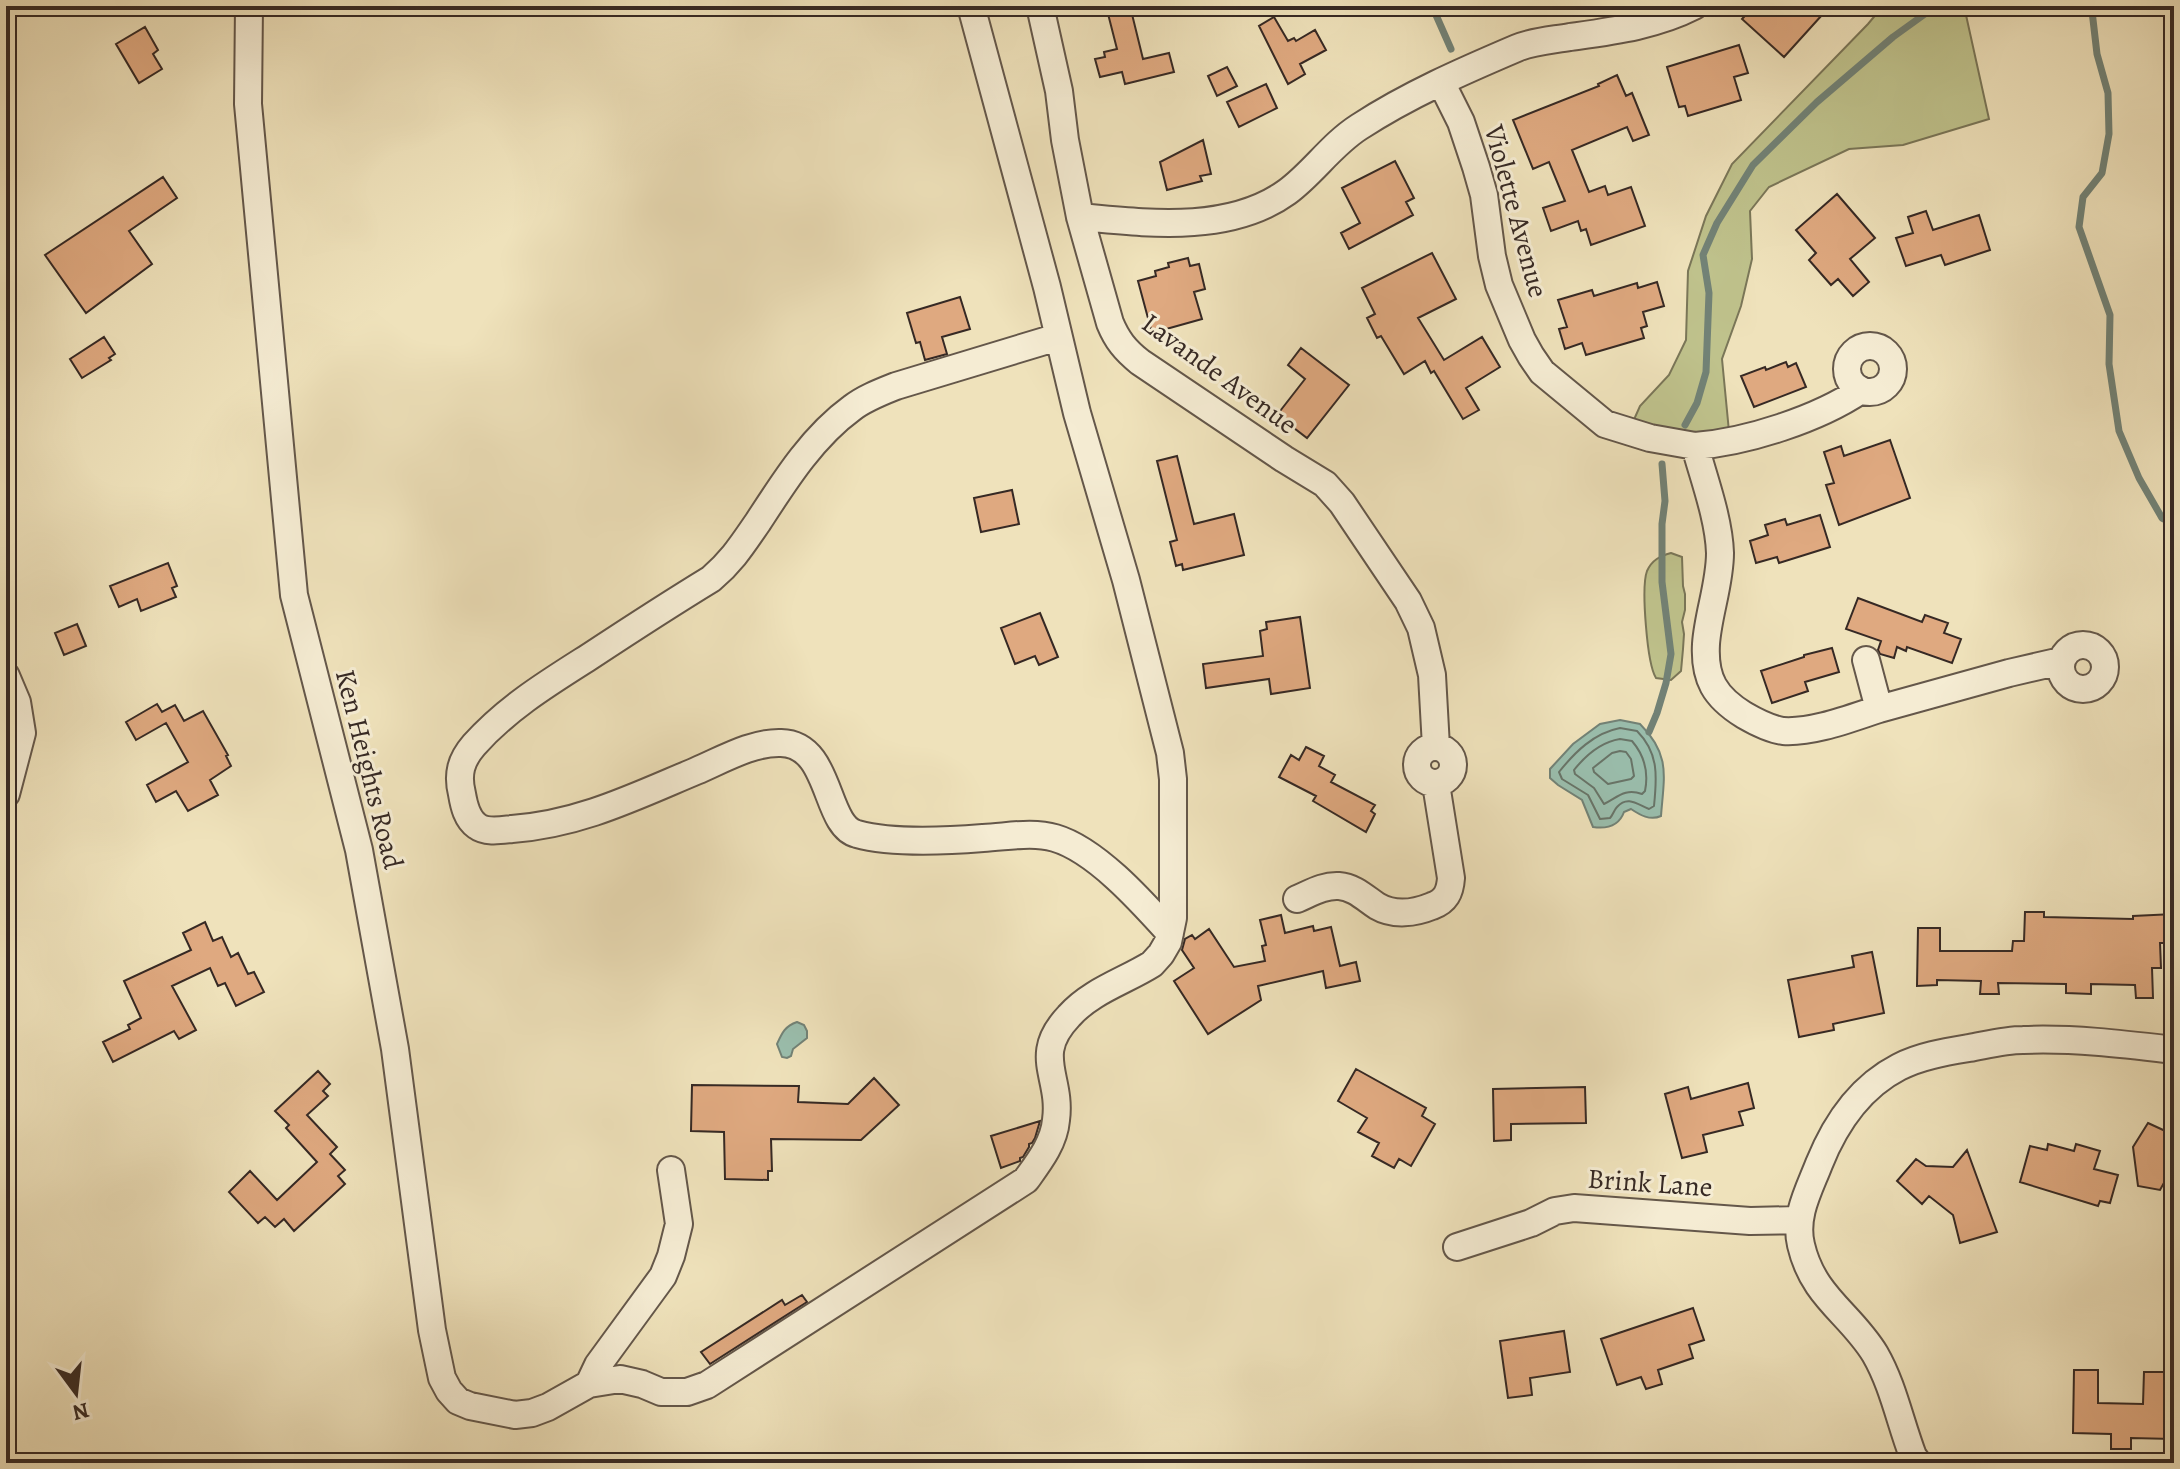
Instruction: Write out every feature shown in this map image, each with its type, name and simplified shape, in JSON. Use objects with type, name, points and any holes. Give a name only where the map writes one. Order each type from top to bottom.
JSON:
[{"type":"street","name":"Ken Heights Road","points":[[249,6],[251,150],[294,595],[368,892],[395,1049],[439,1367],[442,1378],[458,1401],[483,1410],[515,1415],[548,1407],[589,1384]]},
{"type":"street","points":[[589,1384],[620,1379],[661,1392],[687,1392],[707,1385],[1026,1180],[1045,1154],[1056,1121],[1049,1051],[1051,1040],[1082,1003],[1152,964],[1161,954],[1170,933],[1174,878],[1170,753],[971,6]]},
{"type":"street","name":"Lavande Avenue","points":[[1040,6],[1080,217],[1116,338],[1126,351],[1325,484],[1342,503],[1387,570],[1415,613],[1421,628],[1432,675],[1436,747],[1449,754],[1453,769],[1450,776],[1436,784],[1450,887],[1444,899],[1425,909],[1397,912],[1379,907],[1359,893],[1339,886],[1321,888],[1297,899]]},
{"type":"street","points":[[1080,217],[1143,223],[1187,223],[1226,217],[1268,203],[1288,191],[1358,128],[1441,82],[1521,46],[1660,21],[1694,6]]},
{"type":"street","name":"Violette Avenue","points":[[1441,82],[1461,122],[1484,195],[1499,285],[1522,340],[1542,372],[1605,424],[1650,438],[1695,446],[1730,442],[1834,407],[1861,390]]},
{"type":"street","points":[[1058,337],[896,386],[851,408],[798,464],[729,564],[711,579],[506,713],[465,756],[461,765],[461,794],[471,820],[483,829],[542,826],[583,817],[623,803],[765,744],[791,743],[812,759],[845,825],[855,834],[946,841],[1031,834],[1059,838],[1078,847],[1103,866],[1170,933]]},
{"type":"street","points":[[1695,446],[1719,543],[1719,577],[1706,643],[1706,659],[1714,689],[1721,699],[1757,723],[1784,731],[1803,729],[2061,661]]},
{"type":"street","points":[[1866,660],[1879,709]]},
{"type":"street","points":[[6,676],[17,702],[22,733],[6,794]]},
{"type":"street","points":[[1918,1463],[1876,1357],[1865,1338],[1821,1290],[1800,1241],[1798,1220],[1823,1154],[1846,1112],[1864,1093],[1899,1067],[1947,1051],[2019,1040],[2088,1040],[2174,1050]]},
{"type":"street","points":[[589,1384],[598,1365],[663,1276],[671,1256],[679,1224],[671,1170]]},
{"type":"street","name":"Brink Lane","points":[[1457,1247],[1531,1223],[1555,1211],[1574,1208],[1750,1221],[1798,1220]]},
{"type":"green space","points":[[1883,6],[1964,6],[1989,119],[1903,145],[1849,149],[1769,187],[1750,211],[1752,259],[1741,306],[1722,359],[1730,442],[1628,433],[1640,406],[1669,375],[1686,340],[1688,271],[1706,216],[1732,164]]},
{"type":"green space","points":[[1671,553],[1682,557],[1685,610],[1681,671],[1671,680],[1656,678],[1653,670],[1648,642],[1645,580],[1649,567],[1657,559]]},
{"type":"water","points":[[1620,720],[1640,724],[1657,746],[1663,767],[1661,816],[1649,818],[1631,809],[1624,812],[1612,826],[1593,827],[1582,800],[1550,778],[1550,769],[1573,744],[1600,724]]},
{"type":"water","points":[[797,1022],[804,1025],[807,1038],[793,1049],[791,1056],[782,1057],[777,1044],[784,1030]]},
{"type":"building","points":[[1106,6],[1130,6],[1143,59],[1169,53],[1174,72],[1125,84],[1122,72],[1100,77],[1095,59],[1105,57],[1104,52],[1117,49]]},
{"type":"building","points":[[1754,6],[1812,6],[1822,15],[1784,57],[1742,19]]},
{"type":"building","points":[[1274,17],[1288,41],[1294,38],[1296,41],[1315,30],[1326,50],[1300,64],[1305,74],[1288,84],[1259,26]]},
{"type":"building","points":[[145,27],[158,50],[153,54],[162,69],[139,83],[116,44]]},
{"type":"building","points":[[1739,45],[1748,73],[1734,77],[1741,100],[1688,116],[1685,106],[1679,107],[1667,67]]},
{"type":"building","points":[[1227,67],[1237,86],[1217,96],[1208,76]]},
{"type":"building","points":[[1617,75],[1626,96],[1632,93],[1649,135],[1633,141],[1627,127],[1572,150],[1589,192],[1605,186],[1608,195],[1631,187],[1645,226],[1591,245],[1586,229],[1581,231],[1578,221],[1551,231],[1543,208],[1565,201],[1549,162],[1533,169],[1513,120],[1599,86]]},
{"type":"building","points":[[1266,84],[1277,108],[1239,127],[1227,102]]},
{"type":"building","points":[[1203,140],[1211,174],[1200,176],[1202,181],[1167,190],[1160,162]]},
{"type":"building","points":[[1395,161],[1414,198],[1406,202],[1413,215],[1349,249],[1341,233],[1360,223],[1342,188]]},
{"type":"building","points":[[163,177],[177,198],[129,231],[152,264],[86,313],[45,255]]},
{"type":"building","points":[[1837,194],[1875,238],[1850,259],[1869,282],[1853,296],[1838,279],[1831,285],[1809,260],[1816,253],[1796,230]]},
{"type":"building","points":[[1926,211],[1933,230],[1979,215],[1990,250],[1945,265],[1941,255],[1906,266],[1896,238],[1913,233],[1908,217]]},
{"type":"building","points":[[1432,253],[1456,299],[1418,318],[1444,360],[1482,337],[1500,367],[1466,388],[1479,410],[1463,419],[1425,361],[1404,374],[1381,336],[1377,338],[1367,318],[1375,314],[1362,288]]},
{"type":"building","points":[[1188,258],[1190,266],[1199,264],[1205,289],[1194,292],[1202,319],[1152,333],[1138,281],[1156,276],[1155,271],[1169,267],[1168,263]]},
{"type":"building","points":[[1657,282],[1664,306],[1643,312],[1647,326],[1641,328],[1644,338],[1586,355],[1582,343],[1565,349],[1559,329],[1567,327],[1558,300],[1592,290],[1594,296],[1637,283],[1638,288]]},
{"type":"building","points":[[960,297],[970,329],[942,337],[947,354],[925,360],[907,313]]},
{"type":"building","points":[[104,337],[115,354],[109,358],[111,360],[82,378],[70,359]]},
{"type":"building","points":[[1301,348],[1349,385],[1307,438],[1277,415],[1305,379],[1288,365]]},
{"type":"building","points":[[1786,362],[1788,367],[1796,363],[1806,387],[1754,407],[1741,376]]},
{"type":"building","points":[[1890,440],[1910,498],[1839,525],[1826,485],[1834,483],[1824,452],[1841,446],[1844,456]]},
{"type":"building","points":[[1177,456],[1194,524],[1234,514],[1244,555],[1183,570],[1182,564],[1176,566],[1170,542],[1177,540],[1157,461]]},
{"type":"building","points":[[1012,490],[1019,524],[981,532],[974,498]]},
{"type":"building","points":[[1820,515],[1830,547],[1779,563],[1777,557],[1756,563],[1750,541],[1768,535],[1765,525],[1785,519],[1787,525]]},
{"type":"building","points":[[168,563],[177,586],[172,588],[176,597],[141,611],[137,599],[119,607],[110,586]]},
{"type":"building","points":[[1858,598],[1922,622],[1925,615],[1948,623],[1944,633],[1961,639],[1952,663],[1907,647],[1906,651],[1897,647],[1894,658],[1880,654],[1881,641],[1846,629]]},
{"type":"building","points":[[1040,613],[1058,657],[1039,665],[1035,656],[1015,664],[1001,628]]},
{"type":"building","points":[[1300,617],[1310,688],[1271,694],[1269,679],[1206,688],[1203,664],[1263,656],[1260,631],[1267,629],[1266,622]]},
{"type":"building","points":[[77,624],[86,646],[64,655],[55,633]]},
{"type":"building","points":[[1832,648],[1839,672],[1805,682],[1808,691],[1772,703],[1761,671]]},
{"type":"building","points":[[157,704],[162,712],[175,705],[184,721],[203,711],[228,755],[231,766],[210,780],[218,795],[188,811],[176,791],[156,802],[147,785],[188,762],[166,723],[136,740],[126,722]]},
{"type":"building","points":[[1306,747],[1324,756],[1319,766],[1335,775],[1331,782],[1375,805],[1371,811],[1375,814],[1366,832],[1313,801],[1316,796],[1279,777],[1291,755],[1299,760]]},
{"type":"building","points":[[2025,912],[2044,912],[2044,917],[2133,919],[2133,916],[2174,914],[2174,943],[2160,943],[2161,968],[2152,968],[2153,998],[2136,998],[2135,985],[2091,984],[2091,994],[2066,993],[2066,984],[1998,983],[1999,994],[1980,994],[1981,981],[1937,980],[1937,985],[1917,986],[1918,928],[1940,928],[1940,951],[2012,951],[2013,941],[2024,941]]},
{"type":"building","points":[[1281,915],[1285,933],[1313,926],[1314,931],[1331,927],[1340,966],[1356,962],[1360,981],[1326,988],[1323,971],[1258,986],[1261,1000],[1208,1034],[1174,981],[1194,968],[1182,950],[1185,939],[1192,935],[1195,939],[1209,929],[1234,967],[1265,961],[1262,946],[1266,945],[1260,920]]},
{"type":"building","points":[[205,922],[213,941],[222,937],[231,957],[238,953],[248,974],[254,972],[264,992],[236,1006],[225,983],[218,986],[210,968],[172,986],[196,1030],[179,1039],[174,1031],[113,1062],[103,1042],[130,1029],[128,1025],[141,1018],[124,981],[191,950],[183,933]]},
{"type":"building","points":[[1872,952],[1884,1013],[1833,1024],[1834,1030],[1799,1037],[1788,980],[1854,967],[1852,956]]},
{"type":"building","points":[[1356,1069],[1426,1108],[1422,1116],[1435,1124],[1411,1166],[1399,1159],[1394,1168],[1372,1156],[1379,1143],[1358,1132],[1367,1118],[1338,1101]]},
{"type":"building","points":[[318,1071],[330,1084],[323,1091],[328,1096],[307,1115],[337,1147],[330,1154],[345,1170],[338,1176],[345,1184],[294,1231],[284,1219],[275,1227],[265,1217],[258,1223],[229,1192],[250,1171],[277,1200],[317,1162],[275,1111]]},
{"type":"building","points":[[874,1078],[899,1105],[861,1140],[771,1139],[772,1171],[768,1171],[768,1180],[725,1179],[724,1132],[691,1131],[692,1085],[799,1086],[798,1102],[848,1104]]},
{"type":"building","points":[[1748,1083],[1754,1108],[1739,1112],[1743,1125],[1703,1135],[1707,1152],[1682,1158],[1665,1094],[1688,1087],[1691,1099]]},
{"type":"building","points":[[1585,1087],[1586,1123],[1511,1124],[1511,1140],[1494,1141],[1493,1089]]},
{"type":"building","points":[[1040,1121],[1035,1138],[1020,1161],[1001,1168],[991,1136]]},
{"type":"building","points":[[2148,1123],[2174,1135],[2174,1172],[2170,1172],[2160,1190],[2138,1186],[2133,1147]]},
{"type":"building","points":[[2048,1144],[2074,1151],[2076,1144],[2100,1151],[2094,1169],[2118,1175],[2110,1203],[2100,1201],[2098,1206],[2020,1182],[2030,1146],[2047,1150]]},
{"type":"building","points":[[1967,1150],[1997,1232],[1960,1243],[1953,1215],[1929,1196],[1922,1204],[1897,1181],[1916,1159],[1926,1166],[1953,1167]]},
{"type":"building","points":[[802,1295],[807,1302],[710,1364],[701,1352],[782,1300],[785,1305]]},
{"type":"building","points":[[1693,1308],[1704,1340],[1689,1345],[1693,1358],[1658,1370],[1662,1384],[1646,1389],[1641,1377],[1617,1385],[1601,1339]]},
{"type":"building","points":[[1564,1331],[1570,1372],[1530,1378],[1532,1395],[1508,1398],[1500,1341]]},
{"type":"building","points":[[2074,1370],[2098,1370],[2098,1403],[2143,1404],[2144,1372],[2169,1372],[2169,1393],[2174,1393],[2173,1439],[2131,1438],[2131,1449],[2111,1449],[2111,1434],[2073,1433]]},
{"type":"waterway","points":[[1432,6],[1451,49]]},
{"type":"waterway","points":[[1685,425],[1697,403],[1706,372],[1709,293],[1703,255],[1717,223],[1753,165],[1817,102],[1893,37],[1936,6]]},
{"type":"waterway","points":[[2094,6],[2097,54],[2108,93],[2109,134],[2102,173],[2083,197],[2079,227],[2110,315],[2109,364],[2119,431],[2139,478],[2162,518],[2174,524]]},
{"type":"waterway","points":[[1649,732],[1666,683],[1671,654],[1662,582],[1665,501],[1662,464]]}]
